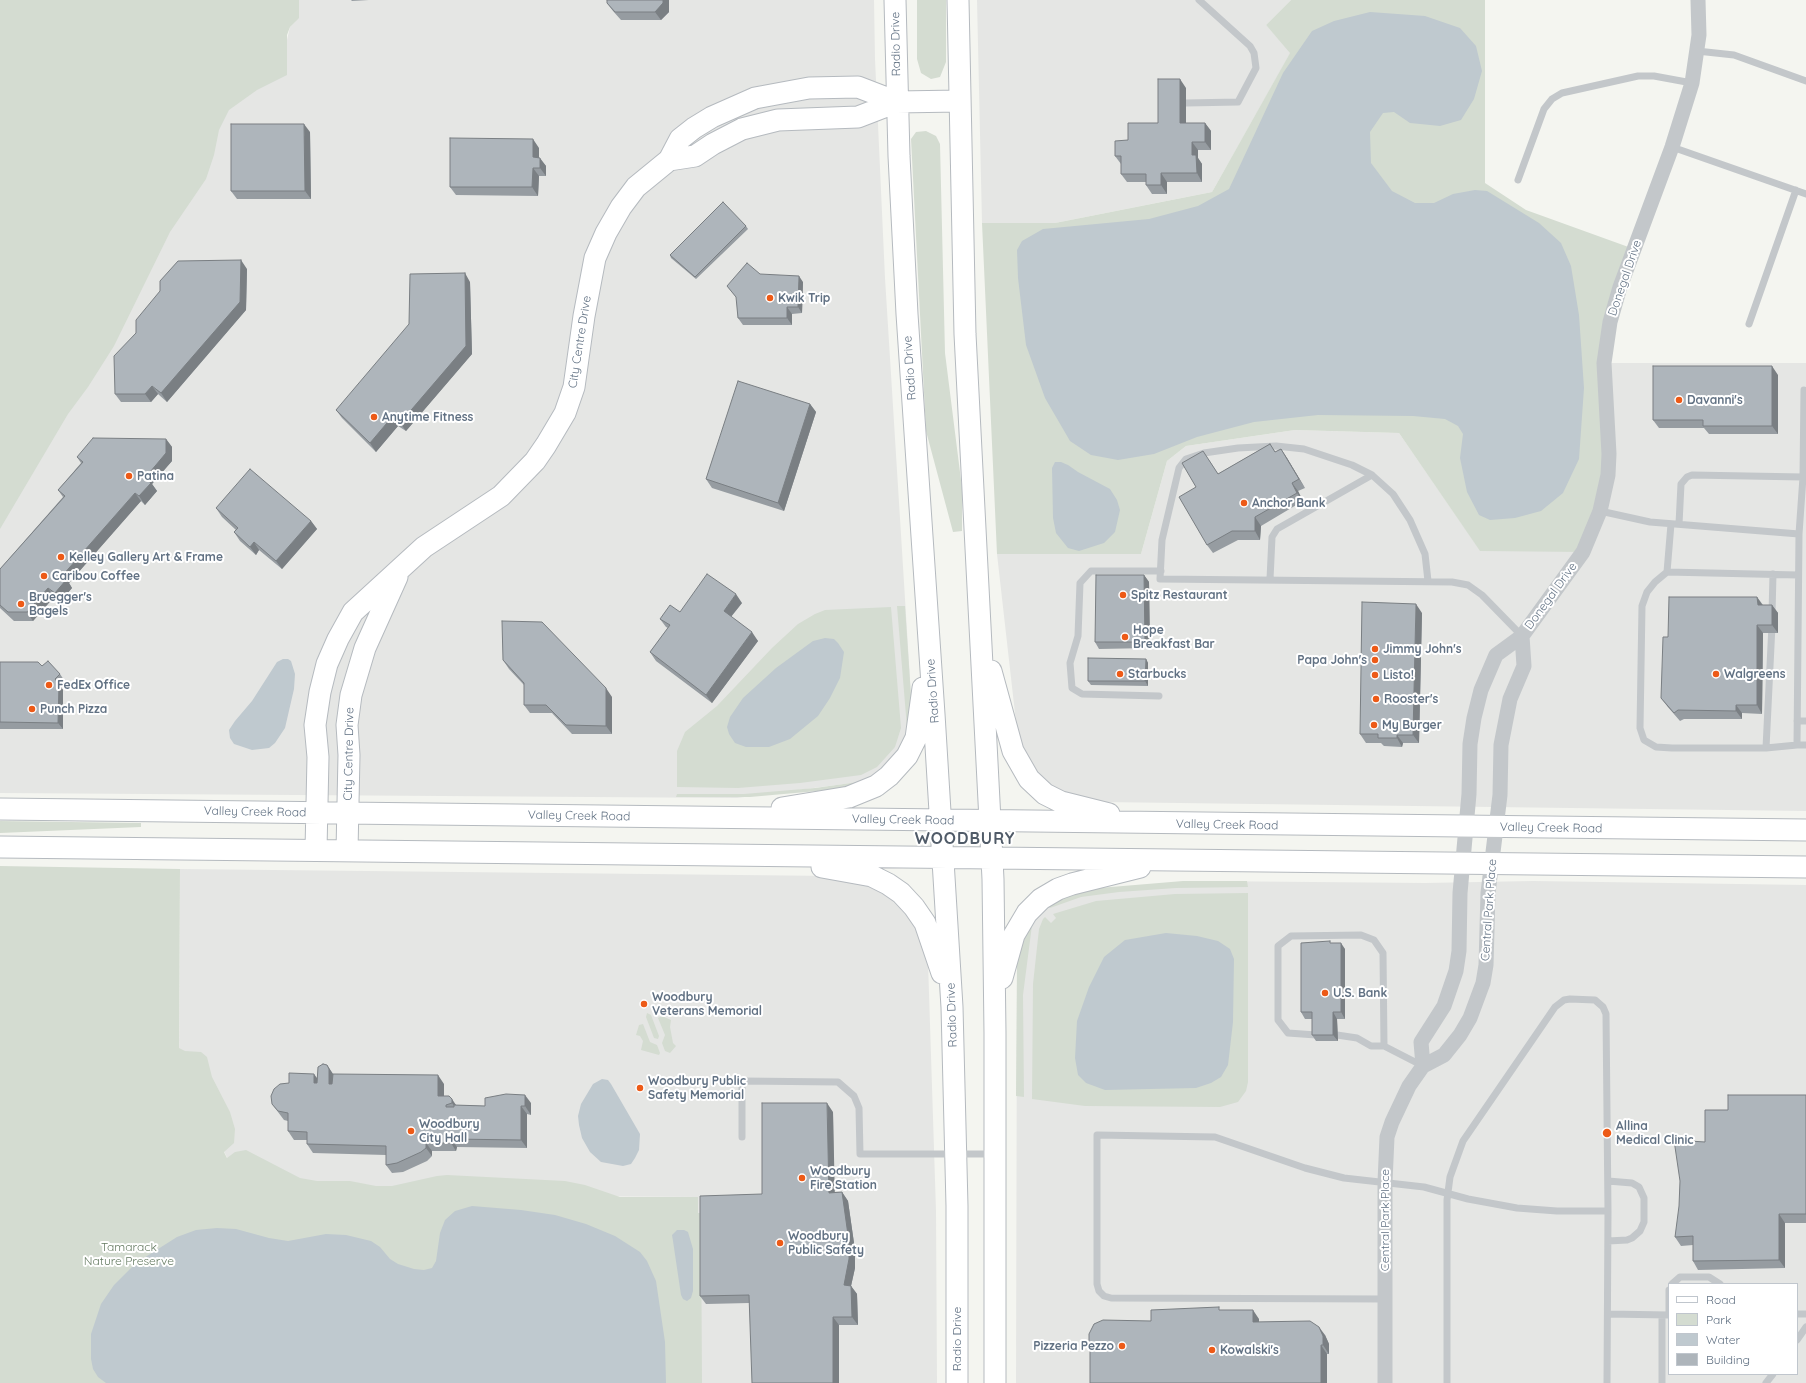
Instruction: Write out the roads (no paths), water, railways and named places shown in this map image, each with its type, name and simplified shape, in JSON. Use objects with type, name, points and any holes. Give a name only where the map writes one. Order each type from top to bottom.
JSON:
[{"type":"main road","name":"Radio Drive","points":[[895,0],[897,102],[907,314],[944,857],[952,1006],[956,1154],[957,1383]]},
{"type":"main road","points":[[958,0],[965,327],[992,858],[995,1006],[995,1383]]},
{"type":"main road","name":"City Centre Drive","points":[[316,850],[318,757],[316,725],[320,692],[327,664],[338,639],[353,612],[400,571],[424,547],[500,496],[535,461],[546,445],[565,413],[574,387],[588,293],[595,258],[606,233],[636,187],[669,160],[680,138],[712,117],[755,98],[809,88],[858,87],[897,102]]},
{"type":"main road","name":"City Centre Drive","points":[[669,160],[695,156],[731,134],[754,125],[789,119],[858,116],[897,102],[959,101]]},
{"type":"main road","name":"City Centre Drive","points":[[347,851],[347,725],[351,695],[365,648],[400,571]]},
{"type":"main road","points":[[980,632],[1013,751],[1023,771],[1032,783],[1049,796],[1073,807],[1159,824]]},
{"type":"main road","points":[[715,818],[845,798],[870,789],[889,776],[904,760],[916,738],[920,717],[929,633]]},
{"type":"main road","name":"Valley Creek Road","points":[[0,809],[1159,824],[1806,830]]},
{"type":"main road","points":[[0,847],[1806,867]]},
{"type":"main road","points":[[714,855],[858,872],[872,876],[894,887],[914,907],[928,928],[952,1006]]},
{"type":"main road","points":[[995,1006],[1014,935],[1027,913],[1041,899],[1058,889],[1072,884],[1170,860]]},
{"type":"street","name":"Donegal Drive","points":[[1466,827],[1469,794],[1470,744],[1480,690],[1496,655],[1522,636],[1583,552],[1600,510],[1608,468],[1604,363],[1610,322],[1620,287],[1672,147],[1692,83],[1699,35],[1698,0]]},
{"type":"street","name":"Donegal Drive","points":[[1496,827],[1500,795],[1501,746],[1510,699],[1524,666],[1522,636]]},
{"type":"street","points":[[1423,1066],[1421,1042],[1444,1006],[1456,971],[1459,951],[1466,827]]},
{"type":"street","name":"Central Park Place","points":[[1385,1383],[1385,1182],[1388,1137],[1392,1122],[1410,1086],[1423,1066],[1444,1055],[1460,1035],[1477,1002],[1486,964],[1488,893],[1496,827]]},
{"type":"lane","points":[[1186,103],[1238,102],[1256,68],[1254,53],[1250,46],[1199,0]]},
{"type":"lane","points":[[1697,51],[1734,55],[1806,81]]},
{"type":"lane","points":[[1518,180],[1544,109],[1552,99],[1562,93],[1638,76],[1654,76],[1692,83]]},
{"type":"lane","points":[[1672,147],[1806,194]]},
{"type":"lane","points":[[1749,324],[1796,190]]},
{"type":"lane","points":[[1797,745],[1798,574],[1802,566],[1799,534],[1804,477],[1804,390]]},
{"type":"lane","points":[[1428,581],[1425,554],[1410,520],[1393,494],[1372,476],[1352,465],[1304,449],[1276,446],[1238,448],[1204,453],[1186,459],[1178,468],[1162,540],[1160,579],[1452,582],[1468,585],[1482,595],[1522,636]]},
{"type":"lane","points":[[1804,477],[1700,475],[1687,477],[1681,484],[1667,572],[1655,582],[1647,592],[1642,606],[1640,728],[1644,740],[1656,747],[1766,748],[1806,745]]},
{"type":"lane","points":[[1270,579],[1272,538],[1277,529],[1372,476]]},
{"type":"lane","points":[[1600,510],[1650,522],[1799,534]]},
{"type":"lane","points":[[1159,696],[1082,694],[1072,688],[1070,663],[1078,636],[1080,583],[1085,577],[1091,571],[1161,571]]},
{"type":"lane","points":[[1667,572],[1798,574]]},
{"type":"lane","points":[[1766,748],[1772,653],[1773,574]]},
{"type":"lane","points":[[1797,721],[1806,721]]},
{"type":"lane","points":[[1316,1035],[1288,1034],[1278,1020],[1278,946],[1291,936],[1361,935],[1374,940],[1382,953],[1384,1046]]},
{"type":"lane","points":[[1447,1383],[1447,1193],[1450,1177],[1463,1141],[1555,1007],[1564,1000],[1570,999],[1595,1000],[1603,1007],[1606,1014],[1608,1182],[1607,1383]]},
{"type":"lane","points":[[1338,1035],[1357,1038],[1371,1046],[1384,1046],[1423,1066]]},
{"type":"lane","points":[[742,1137],[742,1081],[838,1082],[854,1096],[859,1108],[860,1154],[995,1154]]},
{"type":"lane","points":[[1385,1299],[1111,1298],[1104,1296],[1099,1291],[1097,1284],[1097,1135],[1215,1137],[1335,1176],[1424,1187],[1495,1205],[1517,1208],[1557,1211],[1608,1211]]},
{"type":"lane","points":[[1608,1182],[1628,1182],[1636,1185],[1643,1194],[1644,1206],[1643,1226],[1637,1235],[1627,1240],[1608,1242]]},
{"type":"lane","points":[[1673,1283],[1680,1277],[1709,1276],[1719,1283]]},
{"type":"lane","points":[[1662,1383],[1668,1302]]},
{"type":"lane","points":[[1608,1314],[1667,1315]]},
{"type":"lane","points":[[1798,1339],[1806,1328]]},
{"type":"lane","points":[[1766,1383],[1772,1375]]},
{"type":"water","points":[[1370,12],[1425,16],[1460,28],[1476,46],[1482,71],[1474,99],[1461,120],[1440,126],[1410,123],[1394,112],[1383,113],[1370,132],[1371,163],[1392,191],[1415,203],[1434,203],[1453,194],[1475,190],[1487,191],[1539,223],[1561,243],[1571,266],[1579,315],[1584,388],[1579,459],[1563,493],[1541,511],[1515,518],[1490,520],[1479,515],[1467,492],[1460,458],[1463,434],[1458,426],[1445,419],[1413,416],[1318,415],[1254,422],[1197,437],[1154,454],[1118,460],[1091,455],[1070,441],[1045,398],[1026,345],[1018,278],[1017,250],[1022,241],[1043,229],[1149,219],[1198,206],[1229,189],[1283,73],[1312,31],[1334,21]]},
{"type":"water","points":[[1055,462],[1061,462],[1068,465],[1110,489],[1117,500],[1120,510],[1115,532],[1104,543],[1079,551],[1068,548],[1056,533],[1053,518],[1052,468]]},
{"type":"water","points":[[825,638],[834,639],[844,652],[840,678],[830,698],[818,716],[790,739],[769,747],[746,747],[735,743],[729,734],[727,727],[730,717],[743,698],[776,668],[813,641]]},
{"type":"water","points":[[283,659],[288,659],[291,661],[295,674],[294,689],[285,728],[275,743],[269,748],[252,750],[234,744],[230,738],[229,730],[252,701],[277,662]]},
{"type":"water","points":[[1166,933],[1197,936],[1218,941],[1230,949],[1234,959],[1233,1022],[1228,1065],[1221,1077],[1211,1083],[1196,1088],[1105,1090],[1086,1083],[1078,1075],[1075,1058],[1077,1021],[1089,987],[1104,957],[1125,940]]},
{"type":"water","points":[[602,1079],[608,1080],[611,1084],[640,1134],[639,1150],[631,1164],[623,1166],[601,1162],[590,1152],[582,1138],[578,1116],[581,1104],[593,1084]]},
{"type":"water","points":[[472,1206],[521,1210],[555,1215],[586,1224],[615,1236],[640,1252],[647,1261],[656,1281],[665,1342],[666,1383],[106,1383],[98,1377],[93,1369],[91,1359],[91,1334],[101,1304],[114,1285],[136,1263],[177,1237],[196,1230],[217,1228],[236,1229],[269,1238],[288,1241],[326,1234],[346,1235],[371,1241],[380,1247],[390,1259],[398,1264],[414,1269],[424,1270],[432,1268],[436,1261],[440,1233],[445,1220],[455,1211]]},
{"type":"water","points":[[677,1230],[684,1230],[688,1232],[693,1249],[693,1291],[691,1298],[687,1301],[683,1299],[681,1295],[672,1235]]},
{"type":"place","name":"Kwik Trip","points":[[770,298]]},
{"type":"place","name":"Davanni's","points":[[1679,400]]},
{"type":"place","name":"Anytime Fitness","points":[[374,417]]},
{"type":"place","name":"Patina","points":[[129,476]]},
{"type":"place","name":"Anchor Bank","points":[[1244,503]]},
{"type":"place","name":"Kelley Gallery Art & Frame","points":[[61,557]]},
{"type":"place","name":"Caribou Coffee","points":[[44,576]]},
{"type":"place","name":"Spitz Restaurant","points":[[1123,595]]},
{"type":"place","name":"Bruegger's Bagels","points":[[21,604]]},
{"type":"place","name":"Hope Breakfast Bar","points":[[1125,637]]},
{"type":"place","name":"Jimmy John's","points":[[1375,649]]},
{"type":"place","name":"Papa John's","points":[[1375,660]]},
{"type":"place","name":"Starbucks","points":[[1120,674]]},
{"type":"place","name":"Walgreens","points":[[1716,674]]},
{"type":"place","name":"Listo!","points":[[1375,675]]},
{"type":"place","name":"FedEx Office","points":[[49,685]]},
{"type":"place","name":"Rooster's","points":[[1376,699]]},
{"type":"place","name":"Punch Pizza","points":[[32,709]]},
{"type":"place","name":"My Burger","points":[[1374,725]]},
{"type":"place","name":"U.S. Bank","points":[[1325,993]]},
{"type":"place","name":"Woodbury Veterans Memorial","points":[[644,1004]]},
{"type":"place","name":"Woodbury Public Safety Memorial","points":[[640,1088]]},
{"type":"place","name":"Woodbury City Hall","points":[[411,1131]]},
{"type":"place","name":"Allina Medical Clinic","points":[[1607,1133]]},
{"type":"place","name":"Woodbury Fire Station","points":[[802,1178]]},
{"type":"place","name":"Woodbury Public Safety","points":[[780,1243]]},
{"type":"place","name":"Pizzeria Pezzo","points":[[1122,1346]]},
{"type":"place","name":"Kowalski's","points":[[1212,1350]]},
{"type":"district","name":"WOODBURY","points":[[965,839]]},
{"type":"park label","name":"Tamarack Nature Preserve","points":[[129,1254]]}]
